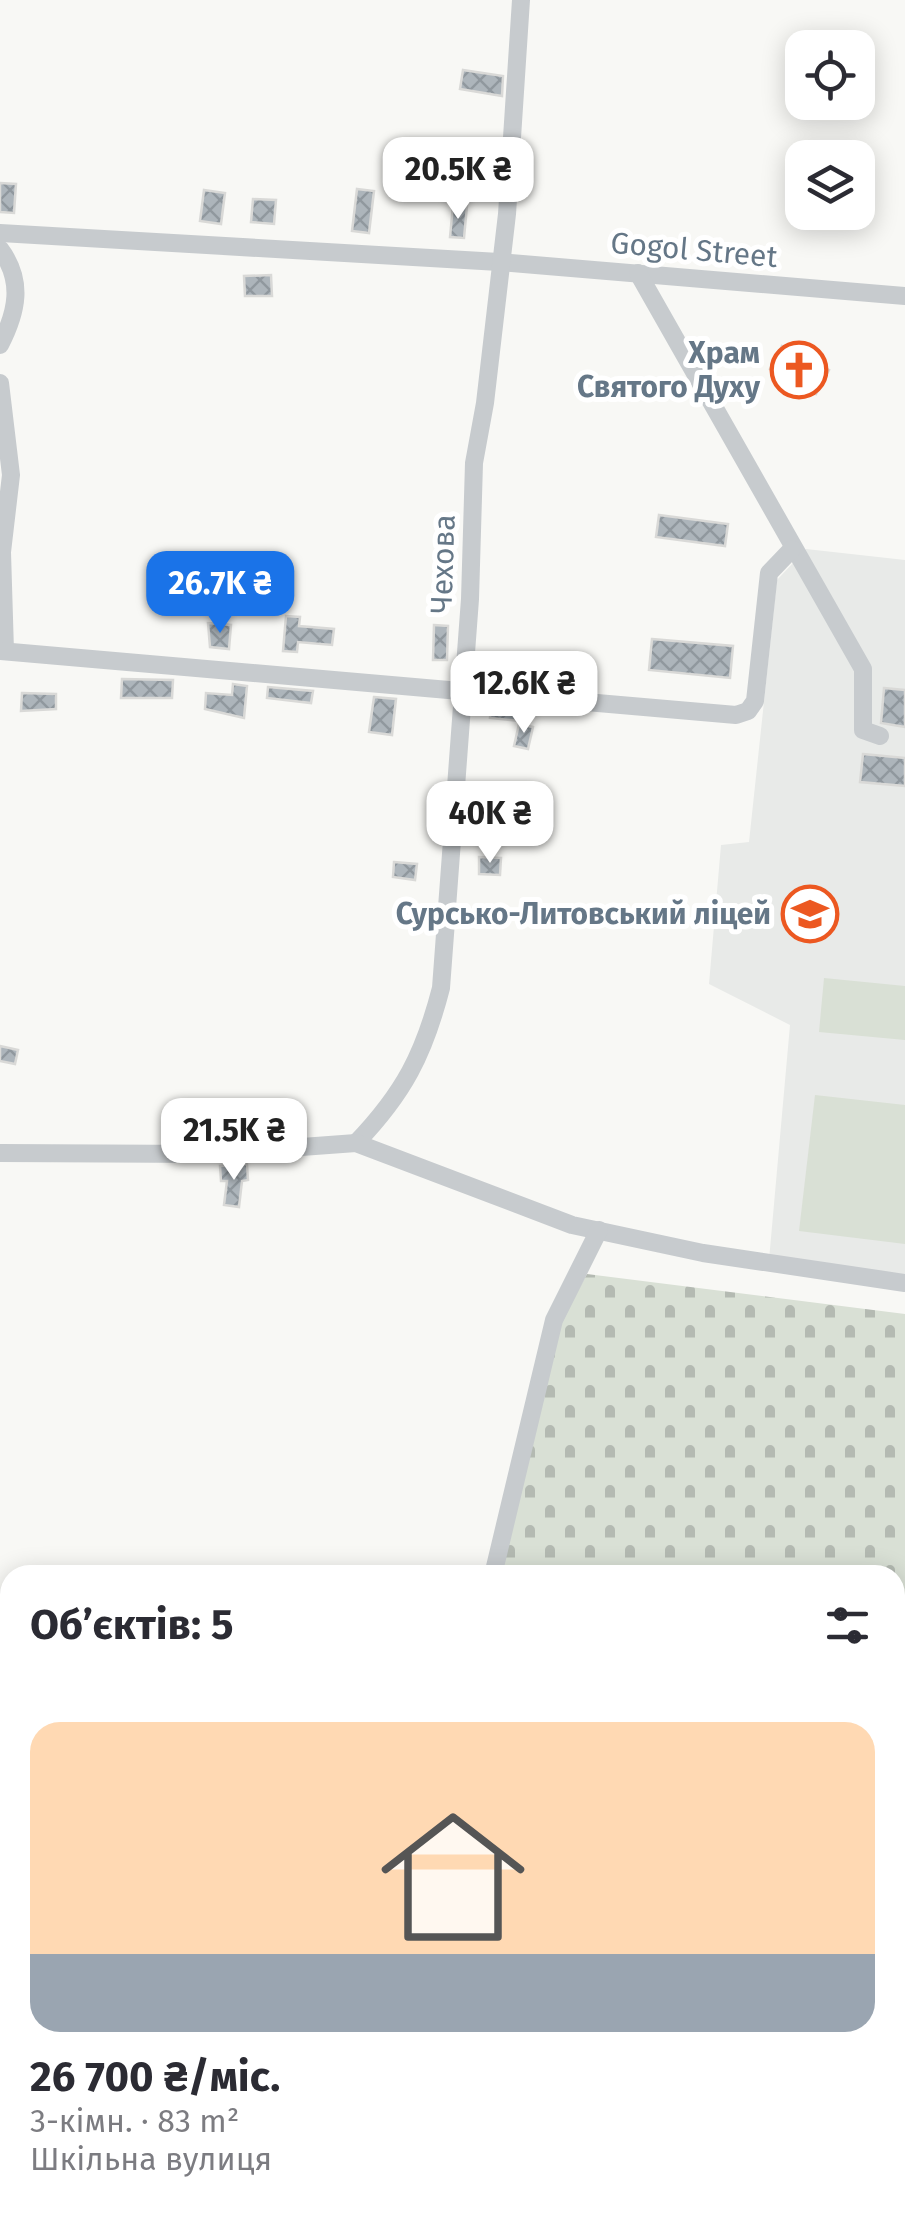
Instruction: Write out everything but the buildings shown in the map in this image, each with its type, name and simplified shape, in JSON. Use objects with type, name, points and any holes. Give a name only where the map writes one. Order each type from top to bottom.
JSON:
[{"type":"street","name":"Чехова","points":[[356,1142],[405,1084],[426,1048],[441,988],[463,690],[474,463],[486,404],[508,196],[522,0]]},
{"type":"street","name":"Gogol Street","points":[[0,232],[499,262],[905,296]]},
{"type":"street","points":[[0,249],[18,297],[14,317],[0,345]]},
{"type":"street","points":[[638,273],[792,550],[864,669],[863,730],[880,736]]},
{"type":"street","points":[[0,383],[11,475],[2,552],[2,651],[742,714],[752,706],[756,695],[769,574],[792,550]]},
{"type":"street","points":[[0,1152],[207,1154],[356,1142],[572,1225],[703,1252],[905,1283]]},
{"type":"street","points":[[495,1565],[554,1320],[599,1230]]},
{"type":"shaded area","name":"Сурсько-Литовський ліцей","points":[[806,549],[905,560],[905,1275],[769,1260],[790,1025],[709,984],[721,845],[749,842],[777,580]]},
{"type":"green space","points":[[824,978],[905,986],[905,1040],[819,1032]]},
{"type":"green space","points":[[815,1095],[905,1105],[905,1244],[799,1231]]},
{"type":"green space","points":[[587,1274],[905,1314],[905,1565],[503,1565],[562,1319]]},
{"type":"place","name":"Храм Святого Духу","points":[[799,370]]},
{"type":"place","name":"Сурсько-Литовський ліцей","points":[[810,914]]}]
